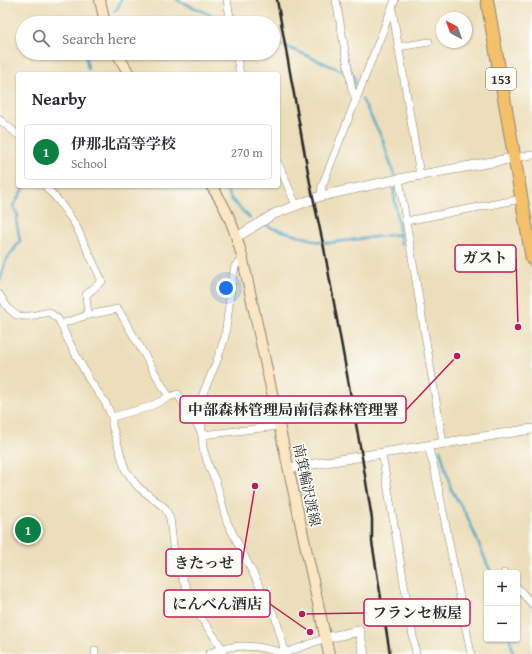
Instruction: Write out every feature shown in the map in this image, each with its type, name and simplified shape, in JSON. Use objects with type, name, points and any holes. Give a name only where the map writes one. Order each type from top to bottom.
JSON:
[{"type":"highway","name":"153","points":[[487,0],[532,259]]},
{"type":"main road","points":[[100,0],[103,16]]},
{"type":"main road","points":[[121,60],[128,72]]},
{"type":"main road","name":"南箕輪沢渡線","points":[[212,188],[228,213],[244,260],[329,654]]},
{"type":"street","points":[[227,0],[230,16]]},
{"type":"street","points":[[336,0],[352,90],[356,99]]},
{"type":"street","points":[[321,196],[322,186],[395,0]]},
{"type":"street","points":[[392,8],[420,175]]},
{"type":"street","points":[[398,46],[429,42]]},
{"type":"street","points":[[237,60],[240,72]]},
{"type":"street","points":[[0,120],[16,133]]},
{"type":"street","points":[[237,237],[274,214],[321,196],[399,179],[532,155]]},
{"type":"street","points":[[280,169],[296,205]]},
{"type":"street","points":[[399,179],[443,444]]},
{"type":"street","points":[[47,188],[57,199],[75,224],[102,281],[86,295],[88,315]]},
{"type":"street","points":[[406,221],[521,199]]},
{"type":"street","points":[[244,260],[235,266],[225,337],[202,396],[203,448],[216,482],[228,522],[276,619],[285,653]]},
{"type":"street","points":[[0,295],[3,308],[18,316],[28,317],[49,312],[58,318],[90,381],[105,402],[112,418],[112,426],[125,469],[137,486],[165,508],[170,518],[174,554],[182,578],[197,612],[222,651]]},
{"type":"street","points":[[61,324],[118,305],[169,397]]},
{"type":"street","points":[[112,418],[149,407],[178,394],[184,407],[198,424],[202,435]]},
{"type":"street","points":[[202,435],[280,426]]},
{"type":"street","points":[[289,468],[532,429]]},
{"type":"street","points":[[428,446],[435,471],[471,654]]},
{"type":"street","points":[[382,454],[416,654]]},
{"type":"street","points":[[520,590],[532,604]]},
{"type":"street","points":[[209,654],[241,646],[258,647],[285,653],[326,638],[359,631],[364,654]]},
{"type":"waterway","points":[[114,11],[118,8],[121,0]]},
{"type":"waterway","points":[[177,0],[213,16]]},
{"type":"waterway","points":[[280,44],[345,72]]},
{"type":"waterway","points":[[86,60],[88,69]]},
{"type":"waterway","points":[[352,75],[354,76],[355,84]]},
{"type":"waterway","points":[[362,99],[382,138],[394,175]]},
{"type":"waterway","points":[[393,187],[401,245]]},
{"type":"waterway","points":[[0,280],[5,262],[20,241],[16,220],[18,216],[13,206],[24,188]]},
{"type":"waterway","points":[[200,188],[204,189]]},
{"type":"waterway","points":[[226,190],[232,200],[250,218]]},
{"type":"waterway","points":[[266,225],[315,241],[328,243],[399,234]]},
{"type":"waterway","points":[[440,449],[451,489],[467,516],[490,570]]},
{"type":"waterway","points":[[511,642],[513,654]]},
{"type":"railway","points":[[277,0],[280,16]]},
{"type":"railway","points":[[280,17],[362,457],[372,519],[372,542],[390,654]]},
{"type":"place","name":"ガスト","points":[[518,327]]},
{"type":"place","name":"中部森林管理局南信森林管理署","points":[[457,356]]},
{"type":"place","name":"きたっせ","points":[[255,486]]},
{"type":"place","name":"伊那北高等学校","points":[[28,530]]},
{"type":"place","name":"フランセ板屋","points":[[302,614]]},
{"type":"place","name":"にんべん酒店","points":[[310,632]]}]
